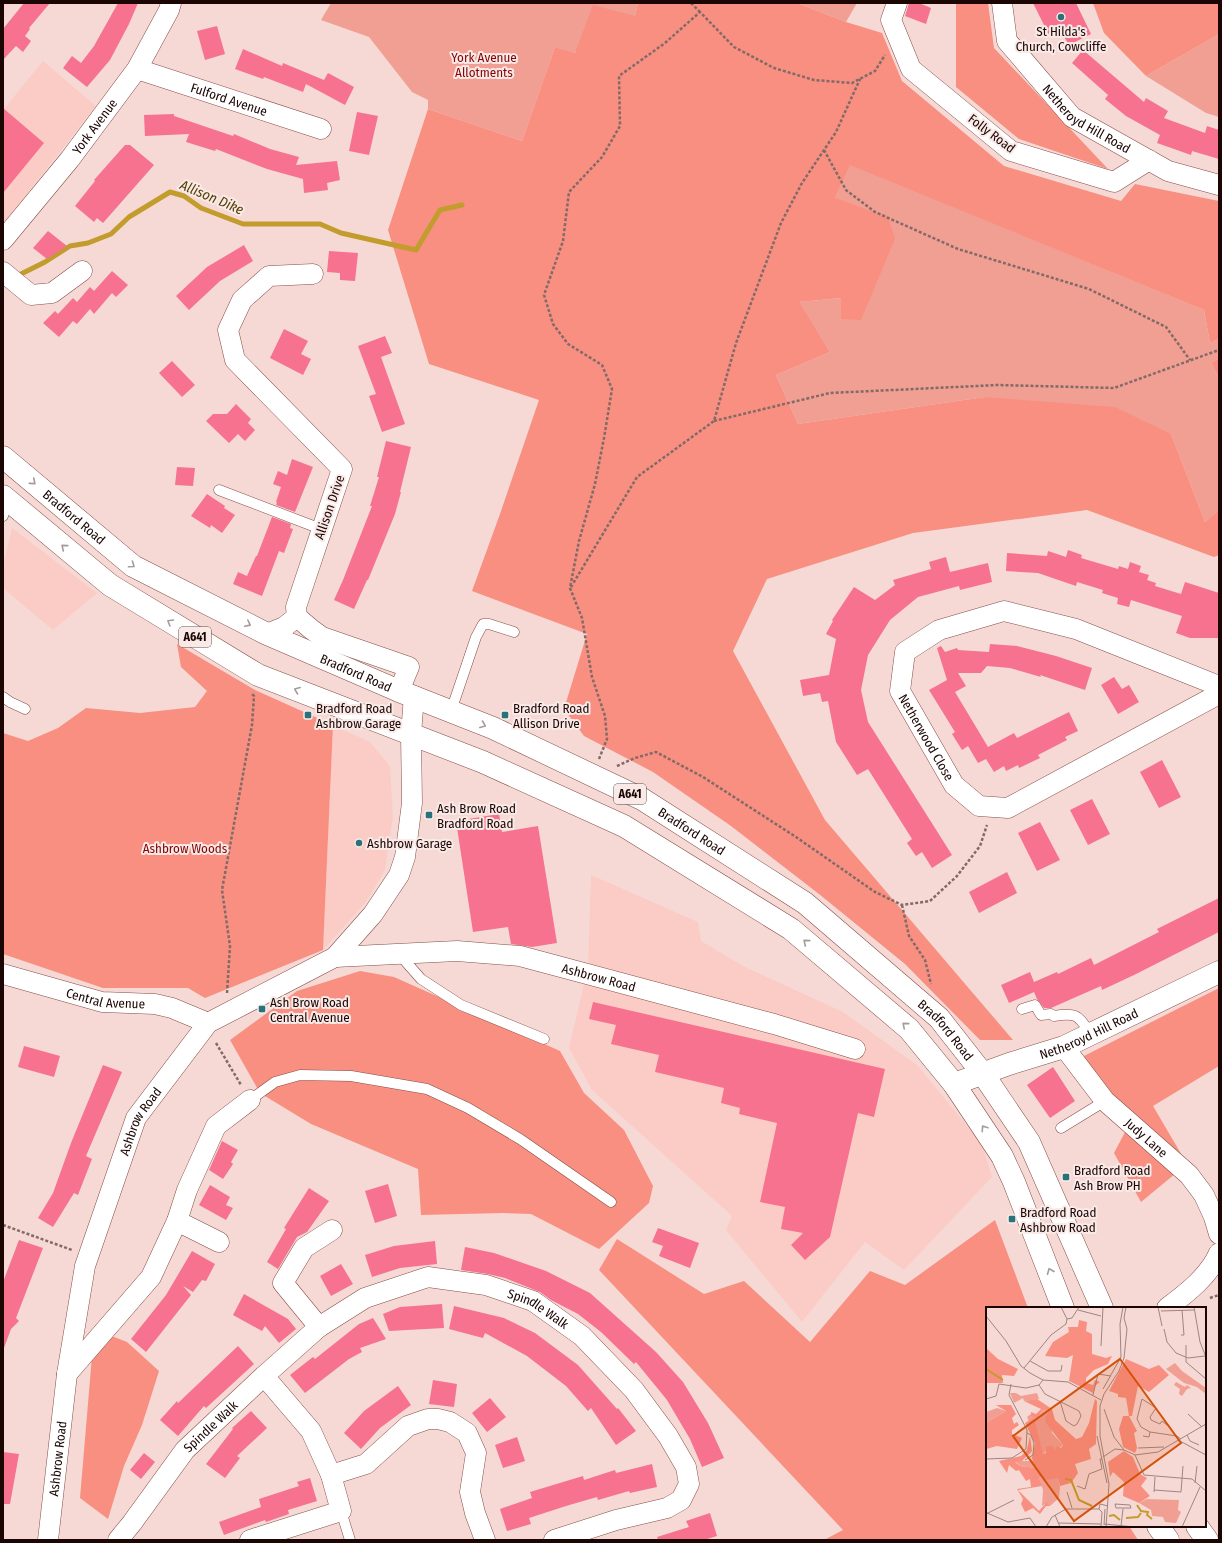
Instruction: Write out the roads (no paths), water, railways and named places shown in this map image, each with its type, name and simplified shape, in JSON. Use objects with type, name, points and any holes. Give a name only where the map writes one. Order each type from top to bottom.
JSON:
[{"type":"main road","name":"Bradford Road","points":[[3,456],[133,566],[267,634],[493,728],[642,799],[805,903],[939,1018],[983,1074],[1029,1142],[1102,1307]]},
{"type":"main road","name":"A641","points":[[5,505],[110,585],[258,675],[411,734]]},
{"type":"main road","name":"Bradford Road","points":[[411,734],[483,762],[624,826],[791,929],[909,1028],[954,1084],[1002,1156],[1014,1182],[1063,1307]]},
{"type":"main road","name":"Netheroyd Hill Road","points":[[954,1084],[1009,1064],[1064,1047],[1219,972]]},
{"type":"main road","points":[[1002,1156],[1029,1142]]},
{"type":"main road","points":[[1159,1527],[1168,1540]]},
{"type":"main road","points":[[1199,1527],[1206,1540]]},
{"type":"street","name":"York Avenue","points":[[3,240],[70,159],[137,70],[169,10],[171,3]]},
{"type":"street","name":"Folly Road","points":[[897,3],[892,20],[911,69],[1011,151],[1114,182],[1149,160]]},
{"type":"street","name":"Netheroyd Hill Road","points":[[1002,3],[1007,41],[1072,117],[1168,171],[1219,185]]},
{"type":"street","name":"Fulford Avenue","points":[[137,70],[321,129]]},
{"type":"street","points":[[3,272],[31,295],[52,293],[82,271]]},
{"type":"street","name":"Allison Drive","points":[[297,617],[296,607],[342,469],[235,360],[228,330],[242,300],[269,276],[313,274]]},
{"type":"street","name":"Netherwood Close","points":[[1219,686],[1076,629],[1004,611],[939,630],[905,652],[900,691],[954,785],[979,806],[1008,808],[1219,694]]},
{"type":"street","points":[[267,634],[284,627],[297,617],[322,637],[409,667],[406,693]]},
{"type":"street","name":"Ashbrow Road","points":[[46,1539],[67,1374],[85,1266],[136,1118],[207,1024],[336,957],[373,914],[399,875],[405,857],[412,803],[411,734],[406,693]]},
{"type":"street","name":"Ashbrow Road","points":[[336,957],[458,951],[520,956],[774,1024],[855,1049]]},
{"type":"street","name":"Central Avenue","points":[[3,974],[102,1002],[154,1004],[172,1008],[207,1024]]},
{"type":"street","name":"Judy Lane","points":[[1064,1047],[1105,1101],[1189,1175],[1204,1195],[1214,1217],[1219,1234]]},
{"type":"street","points":[[67,1374],[151,1277],[177,1221],[187,1190],[216,1126],[250,1100]]},
{"type":"street","points":[[177,1221],[219,1242]]},
{"type":"street","points":[[319,1328],[283,1283],[304,1248],[332,1230]]},
{"type":"street","points":[[1168,1307],[1189,1291],[1215,1263],[1219,1253]]},
{"type":"street","name":"Spindle Walk","points":[[118,1540],[186,1450],[264,1376],[319,1328],[366,1298],[428,1277],[486,1285],[533,1301],[582,1336],[634,1390],[668,1436],[686,1467],[689,1484],[681,1500],[667,1508],[616,1520],[554,1540]]},
{"type":"street","points":[[250,1540],[341,1511],[331,1475],[311,1430],[264,1376]]},
{"type":"street","points":[[331,1475],[366,1464],[408,1426],[428,1419],[438,1419],[450,1422],[467,1433],[476,1453],[470,1492],[485,1540]]},
{"type":"lane","points":[[219,490],[321,529]]},
{"type":"lane","points":[[451,711],[476,637],[483,624],[489,624],[514,632]]},
{"type":"lane","points":[[3,697],[25,709]]},
{"type":"lane","points":[[399,954],[421,980],[461,1004],[544,1039]]},
{"type":"lane","points":[[1022,1009],[1035,1005],[1041,1015],[1075,1015],[1081,1019],[1091,1034]]},
{"type":"lane","points":[[250,1100],[275,1082],[300,1075],[351,1076],[427,1089],[468,1108],[520,1139],[611,1202]]},
{"type":"lane","points":[[1062,1128],[1105,1101]]},
{"type":"lane","points":[[341,1511],[350,1540]]},
{"type":"waterway","name":"Allison Dike","points":[[21,274],[45,262],[70,246],[88,243],[111,234],[129,217],[170,192],[184,196],[201,208],[243,224],[320,224],[341,233],[416,250],[440,210],[462,205]]},
{"type":"place","name":"St Hilda's Church, Cowcliffe","points":[[1061,17]]},
{"type":"place","name":"Bradford Road Ashbrow Garage","points":[[308,715]]},
{"type":"place","name":"Bradford Road Allison Drive","points":[[505,715]]},
{"type":"place","name":"Ash Brow Road Bradford Road","points":[[429,815]]},
{"type":"place","name":"Ashbrow Garage","points":[[359,843]]},
{"type":"place","name":"Ash Brow Road Central Avenue","points":[[262,1009]]},
{"type":"place","name":"Bradford Road Ash Brow PH","points":[[1066,1177]]},
{"type":"place","name":"Bradford Road Ashbrow Road","points":[[1012,1219]]},
{"type":"park label","name":"York Avenue Allotments","points":[[484,64]]},
{"type":"park label","name":"Ashbrow Woods","points":[[185,848]]}]
